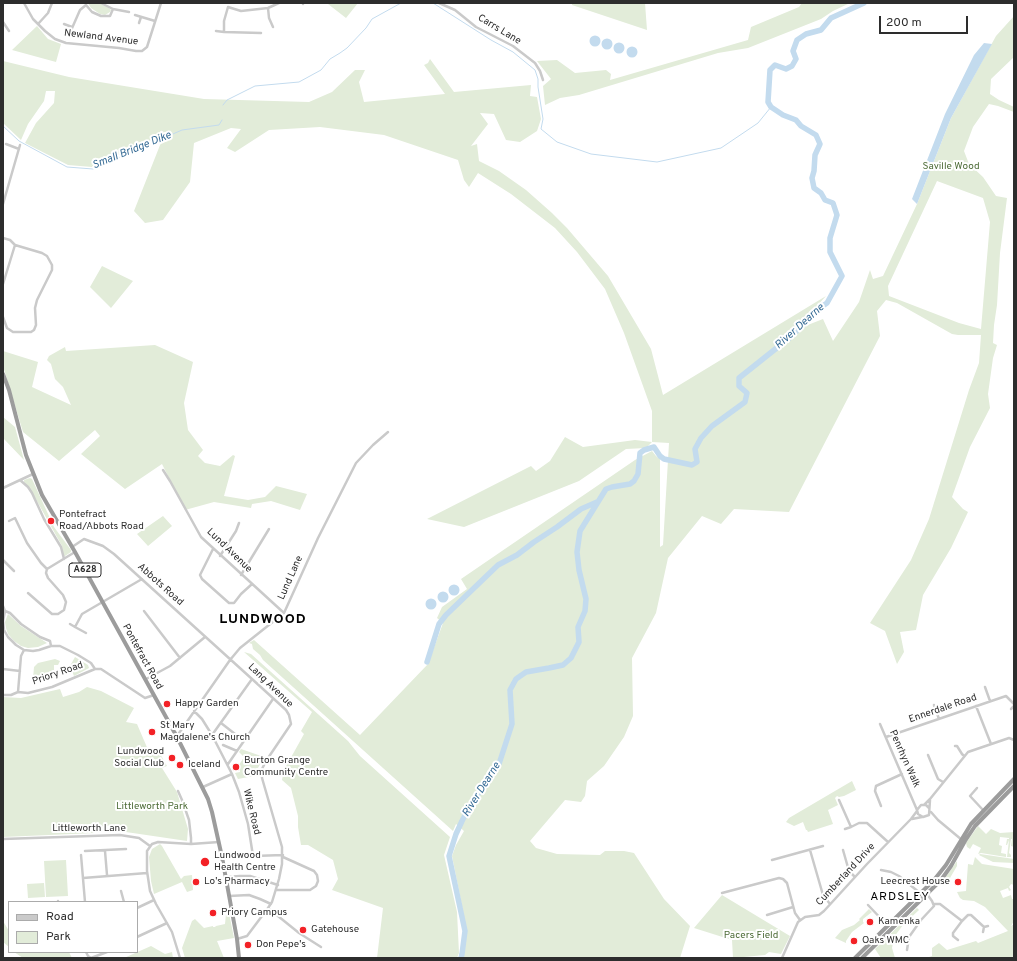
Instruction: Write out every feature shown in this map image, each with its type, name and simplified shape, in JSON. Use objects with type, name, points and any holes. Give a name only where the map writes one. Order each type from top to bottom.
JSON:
[{"type":"highway","name":"Pontefract Road","points":[[3,374],[33,474],[47,505],[75,552],[177,736],[203,787],[212,812],[219,842],[237,939],[239,958]]},
{"type":"highway","points":[[862,958],[888,926],[941,872],[963,840],[1014,779]]},
{"type":"highway","points":[[855,958],[874,943],[941,880],[951,866],[971,824],[983,810],[1014,786]]},
{"type":"highway","points":[[920,894],[927,894]]},
{"type":"street","name":"Newland Avenue","points":[[24,3],[33,19],[55,39],[66,43],[140,51],[147,47],[160,3]]},
{"type":"street","points":[[38,24],[48,13],[52,3]]},
{"type":"street","points":[[101,3],[113,9],[129,12]]},
{"type":"street","points":[[224,32],[224,21],[228,7],[241,11],[268,8],[280,3]]},
{"type":"street","name":"Carrs Lane","points":[[439,3],[455,10],[476,27],[513,46],[534,63],[540,71],[543,80]]},
{"type":"street","points":[[69,35],[82,8],[86,4],[92,12],[101,16],[110,16],[113,9]]},
{"type":"street","points":[[268,8],[273,27]]},
{"type":"street","points":[[135,15],[155,21]]},
{"type":"street","points":[[139,23],[142,17]]},
{"type":"street","points":[[3,22],[9,31]]},
{"type":"street","points":[[64,24],[72,27]]},
{"type":"street","points":[[216,31],[261,33]]},
{"type":"street","points":[[3,204],[19,147],[6,144]]},
{"type":"street","points":[[3,238],[10,240],[15,245],[42,253],[51,261],[52,270],[37,300],[35,308],[36,325],[34,330],[31,332],[12,332],[7,328],[3,317]]},
{"type":"street","points":[[3,284],[15,245]]},
{"type":"street","name":"Lund Lane","points":[[177,736],[230,660],[248,641],[284,613],[318,538],[356,463],[388,432]]},
{"type":"street","name":"Lund Avenue","points":[[163,470],[201,537],[284,613]]},
{"type":"street","points":[[3,488],[33,474]]},
{"type":"street","points":[[20,480],[32,493],[44,519],[61,547],[64,559]]},
{"type":"street","points":[[9,521],[15,518],[27,543],[47,569],[46,573],[48,578],[66,602],[64,610],[58,614],[52,614],[28,593]]},
{"type":"street","points":[[220,556],[239,523]]},
{"type":"street","points":[[241,575],[269,529]]},
{"type":"street","name":"Abbots Road","points":[[72,547],[84,539],[103,546],[142,578],[230,660]]},
{"type":"street","points":[[213,549],[200,575],[202,580],[229,603],[234,603],[252,584]]},
{"type":"street","points":[[47,569],[75,552]]},
{"type":"street","points":[[3,560],[14,571]]},
{"type":"street","points":[[75,627],[82,614],[103,603],[142,578]]},
{"type":"street","points":[[3,606],[5,612],[3,621],[4,630],[11,642],[24,650],[39,650],[51,646],[60,646],[91,663],[95,670],[101,669],[145,698],[154,695]]},
{"type":"street","points":[[144,611],[180,658]]},
{"type":"street","points":[[5,612],[10,613],[21,624],[40,637],[50,641],[51,646]]},
{"type":"street","points":[[70,624],[86,633]]},
{"type":"street","points":[[145,680],[170,666],[206,636]]},
{"type":"street","points":[[18,692],[21,656],[24,650]]},
{"type":"street","name":"Lang Avenue","points":[[230,660],[286,710],[290,719],[288,730],[262,769],[262,778],[282,847],[283,856],[278,885],[271,904],[247,936],[237,939]]},
{"type":"street","points":[[3,669],[20,671]]},
{"type":"street","name":"Priory Road","points":[[3,695],[11,695],[18,692],[28,693],[52,687],[95,670]]},
{"type":"street","points":[[212,735],[252,679]]},
{"type":"street","points":[[985,687],[990,701]]},
{"type":"street","name":"Ennerdale Road","points":[[886,737],[1006,696],[1013,706]]},
{"type":"street","points":[[228,764],[273,699]]},
{"type":"street","points":[[934,705],[939,719]]},
{"type":"street","points":[[976,706],[991,744]]},
{"type":"street","name":"Wike Road","points":[[194,711],[202,719],[228,764],[239,792],[248,824],[252,856]]},
{"type":"street","points":[[221,722],[244,741]]},
{"type":"street","name":"Penrhyn Walk","points":[[880,724],[917,810]]},
{"type":"street","name":"Cumberland Drive","points":[[800,920],[809,916],[820,915],[911,819],[919,806],[923,805],[930,799],[968,752],[1009,738],[1014,740]]},
{"type":"street","points":[[223,745],[237,751]]},
{"type":"street","points":[[955,746],[957,746],[964,756]]},
{"type":"street","points":[[928,755],[938,779],[943,782]]},
{"type":"street","points":[[203,787],[232,774]]},
{"type":"street","points":[[881,804],[876,799],[874,791],[876,786],[902,774]]},
{"type":"street","points":[[977,788],[968,797],[983,810]]},
{"type":"street","points":[[178,791],[189,820],[191,844]]},
{"type":"street","points":[[911,819],[929,815],[930,799]]},
{"type":"street","points":[[839,800],[851,827]]},
{"type":"street","name":"Penrhyn Walk","points":[[914,801],[923,805]]},
{"type":"street","points":[[923,805],[930,809],[936,819],[963,840]]},
{"type":"street","points":[[917,810],[918,814],[923,817],[936,819]]},
{"type":"street","points":[[845,829],[863,822],[867,823],[888,842]]},
{"type":"street","name":"Littleworth Lane","points":[[3,839],[120,836],[139,838],[150,846]]},
{"type":"street","points":[[179,958],[167,923],[154,900],[148,884],[146,855],[150,846],[155,842],[191,844],[219,842]]},
{"type":"street","points":[[772,860],[823,846]]},
{"type":"street","name":"Littleworth Lane","points":[[85,851],[126,848]]},
{"type":"street","points":[[105,850],[107,875]]},
{"type":"street","points":[[810,850],[822,895],[830,904]]},
{"type":"street","points":[[843,850],[849,871],[855,877]]},
{"type":"street","points":[[81,855],[85,901]]},
{"type":"street","points":[[225,857],[283,856],[314,871],[318,878],[316,886],[310,890],[276,890]]},
{"type":"street","points":[[881,870],[891,872],[899,876],[920,894]]},
{"type":"street","points":[[83,878],[147,873]]},
{"type":"street","points":[[226,877],[250,876],[278,885]]},
{"type":"street","points":[[722,893],[779,878],[783,879],[787,883],[793,907],[800,920],[796,925],[782,958]]},
{"type":"street","points":[[121,891],[124,901]]},
{"type":"street","points":[[927,894],[934,904]]},
{"type":"street","points":[[229,896],[249,895],[260,898],[271,904]]},
{"type":"street","points":[[138,908],[154,900]]},
{"type":"street","points":[[934,904],[940,904],[962,921]]},
{"type":"street","points":[[907,950],[909,937],[920,920],[932,909],[934,904]]},
{"type":"street","points":[[868,905],[888,926]]},
{"type":"street","points":[[767,915],[793,907]]},
{"type":"street","points":[[268,908],[299,933],[321,947]]},
{"type":"street","points":[[958,940],[953,936],[953,933],[968,915],[971,915],[984,927]]},
{"type":"street","points":[[138,938],[167,923]]},
{"type":"street","points":[[984,927],[988,926]]},
{"type":"street","points":[[983,932],[984,927]]},
{"type":"street","points":[[91,958],[104,953]]},
{"type":"green space","points":[[88,3],[99,3],[111,10],[105,15],[100,14],[91,8]]},
{"type":"green space","points":[[358,3],[346,18],[328,4]]},
{"type":"green space","points":[[572,3],[645,3],[647,30],[572,5]]},
{"type":"green space","points":[[802,3],[850,3],[833,11],[821,19],[748,48],[718,53],[579,95],[560,98],[545,105],[543,86],[551,79],[537,61],[557,60],[575,73],[606,70],[611,74],[610,80],[748,40],[751,27],[799,7]]},
{"type":"green space","name":"Saville Wood","points":[[1014,16],[1014,57],[991,79],[990,94],[1014,107],[1014,112],[989,104],[973,127],[964,151],[969,164],[983,177],[996,196],[1007,198],[1000,253],[997,305],[994,325],[993,343],[997,345],[993,358],[988,394],[990,408],[970,447],[952,497],[963,509],[968,512],[951,548],[923,595],[916,630],[900,632],[904,652],[897,664],[885,631],[870,623],[911,560],[929,519],[969,390],[979,363],[981,335],[952,334],[897,303],[886,300],[877,311],[880,336],[789,512],[734,509],[721,524],[702,516],[668,558],[656,613],[632,658],[633,716],[624,737],[604,766],[587,781],[585,796],[581,802],[565,800],[530,841],[536,848],[557,854],[600,855],[605,851],[624,851],[634,853],[664,899],[690,926],[680,958],[461,958],[467,931],[452,856],[464,831],[456,824],[453,831],[263,660],[253,649],[252,644],[249,643],[254,640],[360,735],[428,664],[443,623],[437,618],[442,607],[467,589],[461,579],[635,460],[652,451],[660,459],[660,547],[663,545],[669,443],[652,442],[652,411],[624,333],[605,289],[577,252],[555,228],[511,194],[478,173],[469,187],[464,180],[458,160],[384,135],[320,127],[269,130],[235,152],[227,148],[241,129],[231,128],[194,143],[190,182],[163,220],[145,223],[134,211],[164,135],[92,167],[68,165],[25,143],[36,123],[54,103],[55,91],[46,91],[44,101],[28,124],[21,140],[3,123],[3,61],[69,77],[204,99],[309,102],[332,92],[355,70],[365,70],[359,82],[364,102],[445,94],[424,65],[428,63],[430,59],[454,92],[531,85],[530,96],[537,97],[541,119],[537,131],[520,142],[506,140],[494,114],[480,113],[488,124],[471,146],[477,144],[479,161],[499,171],[526,190],[552,213],[567,228],[608,276],[651,349],[663,395],[826,296],[795,330],[823,319],[833,341],[859,302],[870,270],[873,279],[883,276],[917,204],[951,118],[996,36]],"holes":[[[937,181],[983,198],[990,222],[981,329],[959,323],[889,296],[888,286]]]},
{"type":"green space","points":[[37,26],[48,39],[61,44],[56,62],[12,50]]},
{"type":"green space","points":[[102,266],[133,281],[111,308],[90,287]]},
{"type":"green space","points":[[155,345],[193,362],[184,403],[188,430],[203,450],[198,456],[205,463],[220,466],[233,455],[235,456],[224,496],[248,500],[265,497],[276,486],[307,494],[300,510],[271,501],[252,504],[251,508],[214,502],[185,510],[162,464],[125,489],[81,454],[100,436],[95,430],[59,461],[23,432],[3,366],[3,351],[38,362],[32,387],[71,405],[63,387],[55,379],[51,364],[47,360],[49,356],[65,347],[66,351]]},
{"type":"green space","points":[[3,417],[15,427],[24,460],[3,438]]},
{"type":"green space","points":[[565,437],[583,447],[635,440],[652,442],[646,448],[626,449],[579,481],[464,527],[427,519],[531,466],[536,471],[550,461]]},
{"type":"green space","points":[[30,478],[32,479],[54,527],[71,550],[71,552],[65,556],[63,556],[62,546],[33,494],[24,482],[24,480]]},
{"type":"green space","points":[[163,516],[172,526],[148,546],[137,534]]},
{"type":"green space","points":[[8,614],[21,626],[47,643],[38,647],[28,648],[21,646],[14,641],[8,634],[6,628],[5,622]]},
{"type":"green space","points":[[244,652],[251,654],[348,741],[360,756],[450,837],[444,855],[457,912],[459,953],[457,958],[377,958],[383,908],[332,890],[338,879],[333,860],[308,845],[301,845],[298,816],[291,788],[282,780],[284,770],[304,734],[301,731],[312,712]]},
{"type":"green space","points":[[75,657],[88,665],[89,668],[74,676],[70,666]]},
{"type":"green space","points":[[55,659],[60,661],[58,665],[54,665],[54,670],[33,679],[34,667],[38,663]]},
{"type":"green space","name":"Littleworth Park","points":[[87,687],[101,691],[134,708],[126,722],[137,724],[149,752],[158,750],[167,766],[162,768],[177,792],[188,829],[187,841],[126,832],[119,825],[96,827],[95,833],[3,837],[3,697],[21,698],[60,689],[63,697],[79,692]]},
{"type":"green space","points":[[241,749],[264,757],[258,768],[259,775],[238,779],[235,773],[240,772],[239,765],[244,757],[239,752]]},
{"type":"green space","points":[[852,781],[856,790],[844,796],[837,796],[835,798],[838,805],[828,810],[833,824],[808,832],[803,822],[794,826],[786,822],[789,818]]},
{"type":"green space","points":[[978,826],[986,834],[991,829],[1000,833],[1014,832],[1014,847],[1011,846],[1011,839],[1009,853],[1011,857],[1007,857],[1009,840],[1006,845],[1007,839],[1009,838],[1000,837],[999,845],[1002,846],[1001,853],[1006,854],[1006,857],[981,853],[978,854],[981,848],[973,844],[970,849],[967,847],[966,843]]},
{"type":"green space","points":[[160,844],[181,879],[184,876],[192,875],[193,890],[187,892],[182,882],[154,894],[151,881],[149,857],[152,849]]},
{"type":"green space","points":[[979,855],[1014,859],[1014,863],[993,862]]},
{"type":"green space","points":[[975,857],[982,864],[1014,869],[1014,885],[1011,884],[1009,887],[1011,890],[1009,891],[1008,888],[1000,891],[1003,898],[1011,895],[1012,899],[1014,899],[1014,921],[1011,926],[1014,924],[1014,958],[926,958],[932,956],[932,948],[939,943],[947,950],[976,941],[978,943],[1008,931],[985,907],[974,901],[963,900],[957,892],[966,891],[968,864],[973,865]]},
{"type":"green space","points":[[66,860],[68,896],[46,897],[44,861]]},
{"type":"green space","points":[[957,861],[957,866],[943,886],[941,884]]},
{"type":"green space","points":[[44,883],[45,897],[28,898],[27,884]]},
{"type":"green space","name":"Pacers Field","points":[[722,895],[790,936],[781,954],[769,952],[765,955],[733,958],[732,940],[694,928]]},
{"type":"green space","points":[[917,908],[919,910],[903,925],[894,937],[892,948],[895,958],[881,958],[875,949]]},
{"type":"green space","points":[[869,909],[872,912],[863,919],[864,923],[852,932],[846,943],[835,938],[842,930],[854,925],[860,920],[859,919]]},
{"type":"green space","points":[[229,913],[234,938],[217,941],[224,958],[185,958],[182,948],[192,921],[195,919],[204,928],[215,927],[225,924],[226,914]]},
{"type":"green space","points":[[3,921],[8,929],[8,946],[3,942]]},
{"type":"green space","points":[[151,946],[165,954],[172,952],[173,958],[124,958]]},
{"type":"green space","points":[[16,953],[70,953],[72,958],[23,958]]},
{"type":"water","points":[[595,35],[599,37],[601,41],[599,45],[595,47],[591,45],[589,41],[591,37]]},
{"type":"water","points":[[607,38],[611,40],[613,44],[611,48],[607,50],[603,48],[601,44],[603,40]]},
{"type":"water","points":[[619,42],[623,44],[625,48],[623,52],[619,54],[615,52],[613,48],[615,44]]},
{"type":"water","points":[[984,43],[992,44],[951,118],[917,204],[912,199],[945,114],[974,55]]},
{"type":"water","points":[[632,46],[636,48],[638,52],[636,56],[632,58],[628,56],[626,52],[628,48]]},
{"type":"water","points":[[454,584],[458,586],[460,590],[458,594],[454,596],[450,594],[448,590],[450,586]]},
{"type":"water","points":[[443,591],[447,593],[449,597],[447,601],[443,603],[439,601],[437,597],[439,593]]},
{"type":"water","points":[[431,598],[435,600],[437,604],[435,608],[431,610],[427,608],[425,604],[427,600]]},
{"type":"waterway","name":"Small Bridge Dike","points":[[223,105],[227,100],[255,86],[299,82],[321,70],[330,59],[347,48],[366,28],[372,19],[401,3]]},
{"type":"waterway","name":"Small Bridge Dike","points":[[433,3],[491,40],[513,52],[535,70],[538,79],[543,119],[541,129],[557,142],[591,154],[657,162],[721,148],[758,123],[771,107]]},
{"type":"waterway","name":"River Dearne","points":[[461,958],[465,931],[449,856],[456,834],[471,804],[499,764],[512,724],[510,690],[516,679],[526,672],[563,665],[571,658],[579,642],[578,627],[585,611],[586,599],[579,570],[577,552],[580,531],[606,489],[630,484],[634,481],[638,474],[640,453],[644,450],[654,447],[664,459],[692,465],[697,462],[695,449],[701,438],[712,426],[745,402],[747,393],[739,386],[739,378],[793,335],[811,314],[827,303],[842,276],[830,252],[830,238],[837,215],[833,203],[825,200],[821,193],[814,188],[812,178],[815,155],[820,144],[816,135],[801,126],[796,120],[783,115],[771,107],[768,102],[770,70],[775,65],[786,69],[792,66],[796,59],[793,51],[797,40],[806,34],[821,30],[831,18],[864,3]]},
{"type":"waterway","name":"Small Bridge Dike","points":[[3,126],[19,141],[67,167],[93,169],[182,130],[219,125],[222,120]]},
{"type":"waterway","name":"River Dearne","points":[[427,662],[439,624],[446,615],[498,565],[517,555],[581,509],[597,502]]},
{"type":"place","name":"Pontefract Road/Abbots Road","points":[[51,521]]},
{"type":"place","name":"Happy Garden","points":[[167,704]]},
{"type":"place","name":"St Mary Magdalene's Church","points":[[152,732]]},
{"type":"place","name":"Lundwood Social Club","points":[[172,758]]},
{"type":"place","name":"Iceland","points":[[180,765]]},
{"type":"place","name":"Burton Grange Community Centre","points":[[236,767]]},
{"type":"place","name":"Lundwood Health Centre","points":[[205,862]]},
{"type":"place","name":"Lo's Pharmacy","points":[[196,882]]},
{"type":"place","name":"Leecrest House","points":[[958,882]]},
{"type":"place","name":"Priory Campus","points":[[213,913]]},
{"type":"place","name":"Kamenka","points":[[870,922]]},
{"type":"place","name":"Gatehouse","points":[[303,930]]},
{"type":"place","name":"Oaks WMC","points":[[854,941]]},
{"type":"place","name":"Don Pepe's","points":[[248,945]]},
{"type":"district","name":"LUNDWOOD","points":[[263,620]]},
{"type":"district","name":"ARDSLEY","points":[[900,898]]}]
